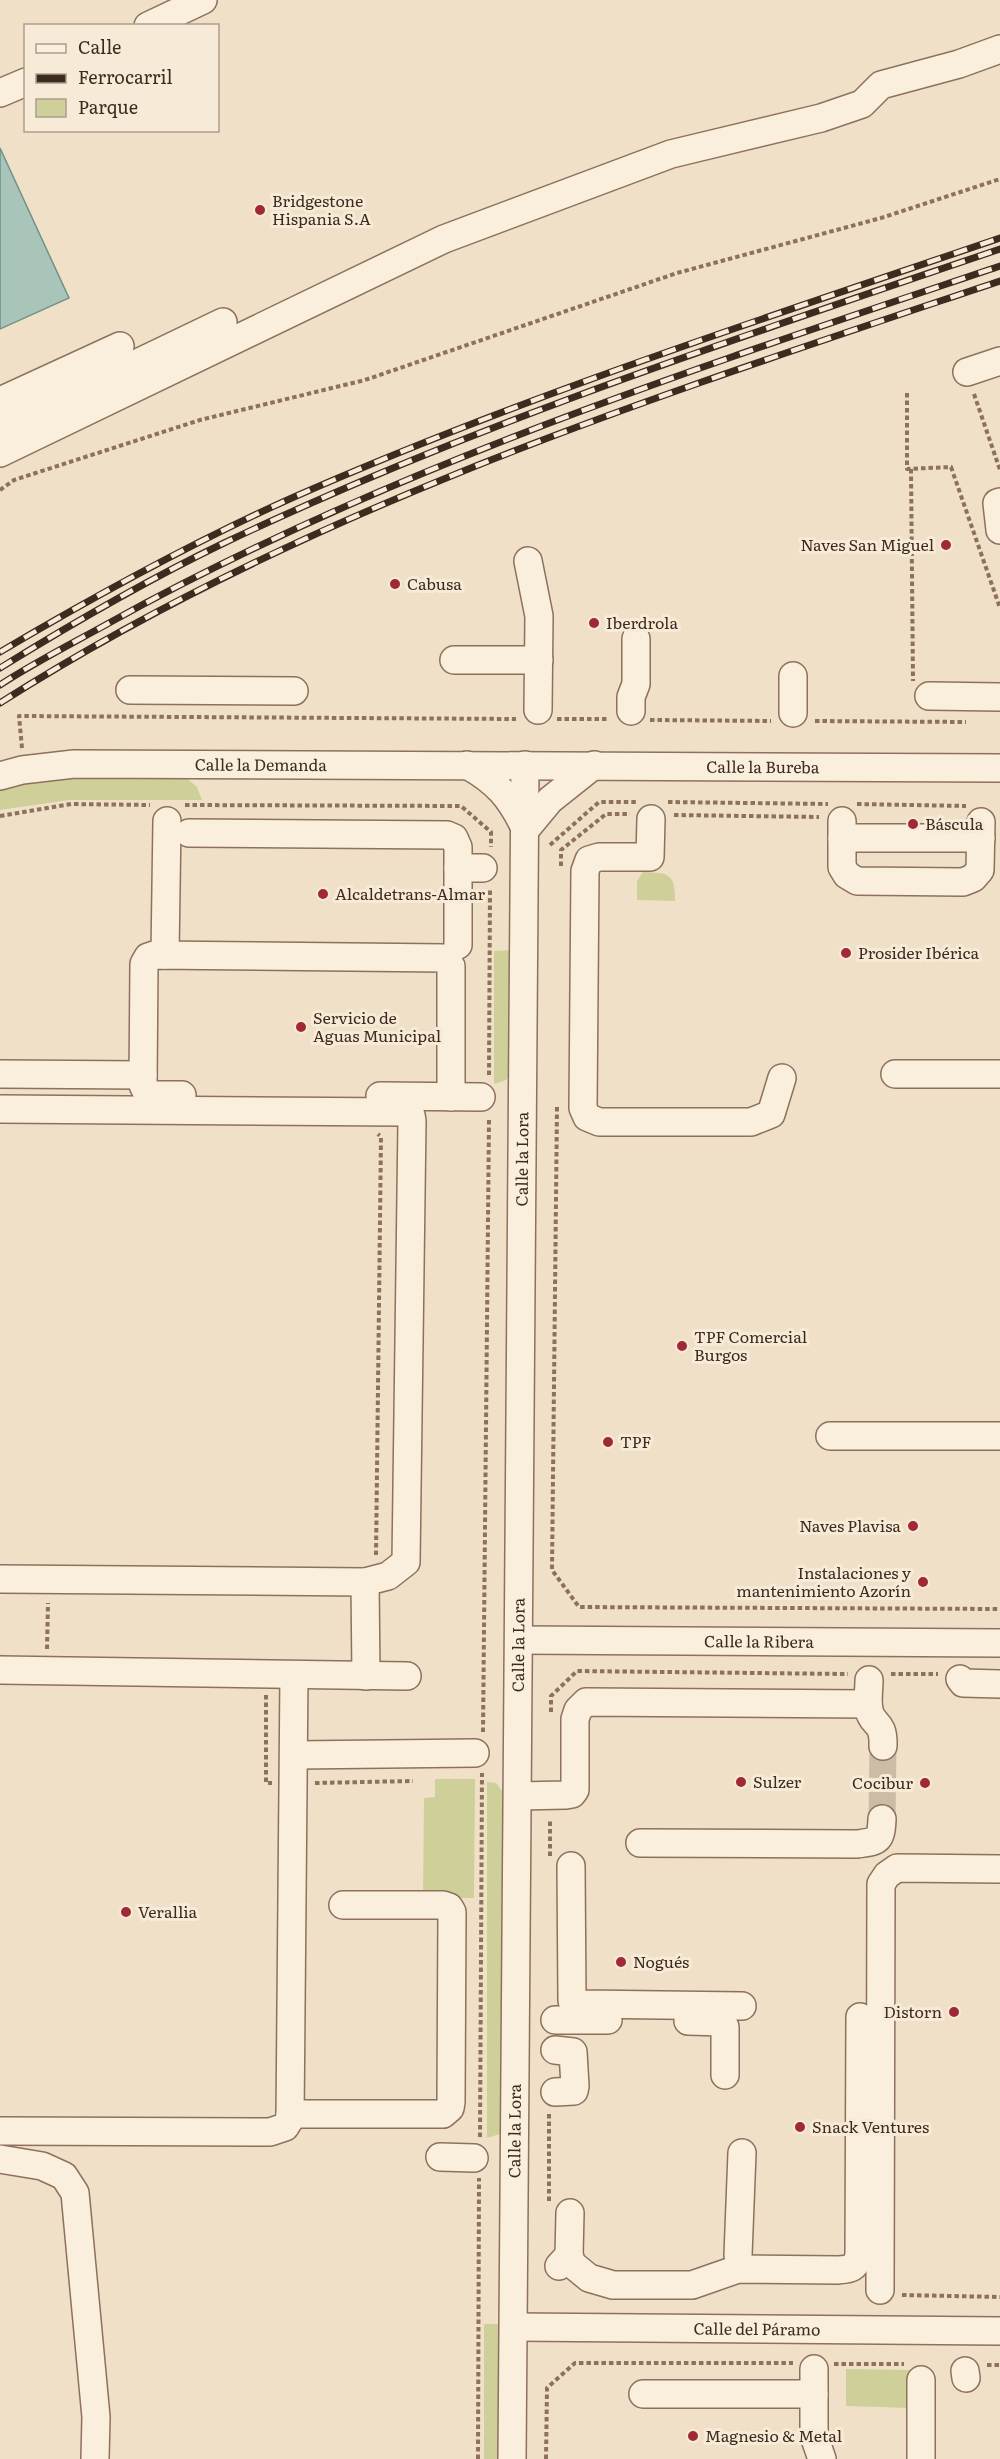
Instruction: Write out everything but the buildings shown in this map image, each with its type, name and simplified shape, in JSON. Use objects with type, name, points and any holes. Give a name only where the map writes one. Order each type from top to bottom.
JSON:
[{"type":"street","points":[[152,24],[203,0]]},
{"type":"street","points":[[3,439],[174,371],[444,239],[670,154],[821,118],[852,108],[862,104],[881,85],[959,64],[1000,49]]},
{"type":"street","points":[[0,93],[24,83]]},
{"type":"street","points":[[3,439],[223,322]]},
{"type":"street","points":[[0,386],[117,340],[0,401]]},
{"type":"street","points":[[967,372],[1000,361]]},
{"type":"street","points":[[1000,502],[997,503],[1000,530]]},
{"type":"street","points":[[528,561],[539,616],[538,716]]},
{"type":"street","points":[[631,717],[632,697],[636,684],[636,639]]},
{"type":"street","points":[[454,660],[539,660]]},
{"type":"street","points":[[793,676],[793,718]]},
{"type":"street","points":[[130,690],[294,693]]},
{"type":"street","points":[[921,692],[1000,697]]},
{"type":"street","name":"Calle la Demanda","points":[[0,776],[41,766],[74,764],[525,765]]},
{"type":"street","name":"Calle la Lora","points":[[467,765],[488,777],[504,791],[515,807],[525,829]]},
{"type":"street","name":"Calle la Lora","points":[[512,2459],[525,765]]},
{"type":"street","name":"Calle la Bureba","points":[[525,765],[1000,768]]},
{"type":"street","points":[[525,829],[550,800],[594,765]]},
{"type":"street","points":[[652,810],[650,857],[599,857],[590,860],[585,871],[583,1108],[587,1117],[599,1122],[752,1122],[771,1114],[782,1078]]},
{"type":"street","points":[[840,817],[977,822],[980,870],[974,878],[963,882],[857,881],[847,875],[842,867],[840,817]]},
{"type":"street","points":[[165,955],[188,819],[447,835],[454,838],[458,847],[480,867],[458,945]]},
{"type":"street","points":[[451,1097],[451,966],[449,960],[445,958],[154,955],[148,957],[144,964],[143,1075],[146,1091],[154,1095],[451,1097],[486,1097]]},
{"type":"street","points":[[0,1074],[143,1075]]},
{"type":"street","points":[[895,1074],[1000,1074]]},
{"type":"street","points":[[0,1109],[402,1112],[411,1115],[412,1121],[406,1562],[388,1576],[366,1582],[0,1579]]},
{"type":"street","points":[[830,1436],[1000,1436]]},
{"type":"street","points":[[366,1582],[366,1676]]},
{"type":"street","name":"Calle la Ribera","points":[[519,1640],[1000,1643]]},
{"type":"street","points":[[0,1670],[407,1676]]},
{"type":"street","points":[[0,2131],[270,2132],[285,2127],[290,2119],[295,1768],[294,1675]]},
{"type":"street","points":[[955,1677],[963,1683],[1000,1684]]},
{"type":"street","points":[[518,1796],[566,1795],[572,1794],[575,1790],[575,1719],[578,1710],[586,1702],[700,1691],[869,1683],[871,1716],[880,1726],[883,1746]]},
{"type":"street","points":[[295,1768],[479,1756]]},
{"type":"street","points":[[640,1843],[857,1844],[880,1838],[882,1819]]},
{"type":"street","points":[[571,1866],[563,1936],[572,2001],[582,2004],[742,2006]]},
{"type":"street","points":[[880,2290],[881,1884],[887,1875],[897,1868],[1000,1869]]},
{"type":"street","points":[[290,2114],[443,2114],[450,2108],[452,1912],[449,1907],[443,1905],[343,1905]]},
{"type":"street","points":[[570,2213],[564,2260],[598,2282],[613,2285],[688,2288],[732,2270],[776,2280],[838,2280],[856,2266],[860,2256],[860,2017]]},
{"type":"street","points":[[555,2020],[722,2022],[725,2027],[725,2076]]},
{"type":"street","points":[[555,2050],[573,2052],[575,2086],[574,2091],[555,2092]]},
{"type":"street","points":[[732,2270],[742,2153]]},
{"type":"street","points":[[440,2157],[478,2158]]},
{"type":"street","points":[[0,2159],[42,2166],[64,2176],[75,2193],[96,2417],[95,2459]]},
{"type":"street","name":"Calle del Páramo","points":[[514,2327],[1000,2331]]},
{"type":"street","points":[[921,2380],[921,2459]]},
{"type":"street","points":[[643,2394],[814,2381],[814,2436],[822,2459]]},
{"type":"path","points":[[0,490],[14,480],[200,420],[365,380],[677,273],[881,218],[1000,179]]},
{"type":"path","points":[[967,372],[1000,470]]},
{"type":"path","points":[[907,393],[907,469],[951,467],[1000,608]]},
{"type":"path","points":[[911,469],[921,692]]},
{"type":"path","points":[[22,757],[19,716],[538,716],[977,722]]},
{"type":"path","points":[[550,844],[599,802],[652,810],[977,822]]},
{"type":"path","points":[[0,816],[71,804],[188,819],[461,806],[491,832],[480,867],[486,1097],[479,1756],[478,2459]]},
{"type":"path","points":[[561,874],[561,850],[606,814],[652,810],[840,817]]},
{"type":"path","points":[[557,1099],[552,1570],[579,1607],[1000,1609]]},
{"type":"path","points":[[374,1131],[381,1137],[376,1557]]},
{"type":"path","points":[[47,1671],[48,1579]]},
{"type":"path","points":[[551,1696],[576,1671],[869,1683],[955,1677]]},
{"type":"path","points":[[256,1692],[266,1693],[266,1783],[295,1768],[413,1781]]},
{"type":"green space","points":[[184,776],[197,787],[202,800],[69,800],[0,810],[0,787],[47,778]]},
{"type":"green space","points":[[643,872],[669,876],[674,885],[675,901],[637,900],[637,881]]},
{"type":"green space","points":[[513,950],[512,1069],[506,1080],[494,1084],[494,951]]},
{"type":"green space","points":[[435,1779],[475,1779],[474,1898],[423,1898],[424,1798],[435,1797]]},
{"type":"green space","points":[[487,1782],[496,1783],[505,1795],[503,2126],[500,2134],[487,2138]]},
{"type":"green space","points":[[484,2324],[502,2324],[500,2459],[484,2459]]},
{"type":"green space","points":[[846,2369],[910,2370],[910,2408],[846,2406]]},
{"type":"shaded area","points":[[0,148],[69,298],[0,329]]},
{"type":"tunnel","points":[[882,1819],[883,1746]]},
{"type":"railway","points":[[0,652],[108,590],[182,551],[256,514],[381,460],[644,360],[1000,238]]},
{"type":"railway","points":[[0,668],[110,602],[195,557],[414,459],[607,385],[1000,249]]},
{"type":"railway","points":[[0,685],[54,653],[216,567],[324,516],[435,468],[659,383],[1000,266]]},
{"type":"railway","points":[[0,703],[117,633],[238,571],[361,514],[614,413],[1000,281]]},
{"type":"place","name":"Bridgestone Hispania S.A","points":[[260,210]]},
{"type":"place","name":"Naves San Miguel","points":[[946,545]]},
{"type":"place","name":"Cabusa","points":[[395,584]]},
{"type":"place","name":"Iberdrola","points":[[594,623]]},
{"type":"place","name":"Báscula","points":[[913,824]]},
{"type":"place","name":"Alcaldetrans-Almar","points":[[323,894]]},
{"type":"place","name":"Prosider Ibérica","points":[[846,953]]},
{"type":"place","name":"Servicio de Aguas Municipal","points":[[301,1027]]},
{"type":"place","name":"TPF Comercial Burgos","points":[[682,1346]]},
{"type":"place","name":"TPF","points":[[608,1442]]},
{"type":"place","name":"Naves Plavisa","points":[[913,1526]]},
{"type":"place","name":"Instalaciones y mantenimiento Azorín","points":[[923,1582]]},
{"type":"place","name":"Sulzer","points":[[741,1782]]},
{"type":"place","name":"Cocibur","points":[[925,1783]]},
{"type":"place","name":"Verallia","points":[[126,1912]]},
{"type":"place","name":"Nogués","points":[[621,1962]]},
{"type":"place","name":"Distorn","points":[[954,2012]]},
{"type":"place","name":"Snack Ventures","points":[[800,2127]]},
{"type":"place","name":"Magnesio & Metal","points":[[693,2436]]}]
